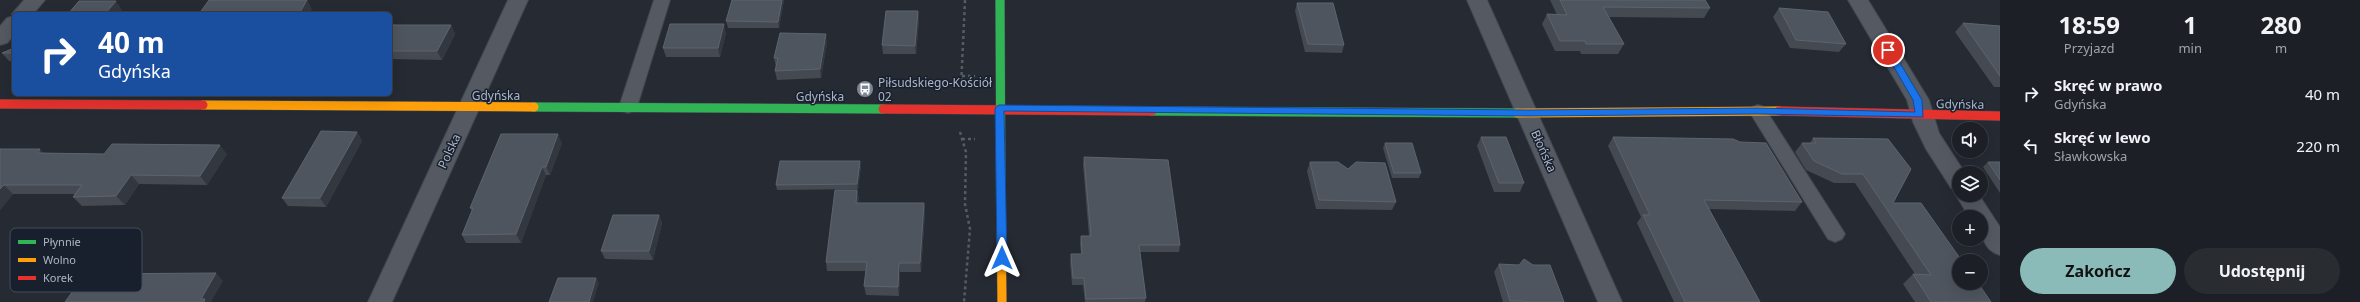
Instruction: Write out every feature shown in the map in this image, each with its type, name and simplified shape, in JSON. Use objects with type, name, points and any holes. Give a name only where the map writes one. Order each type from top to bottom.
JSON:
[{"type":"street","points":[[24,12],[35,0]]},
{"type":"street","name":"Polska","points":[[380,302],[518,0]]},
{"type":"street","points":[[1000,0],[999,108],[1002,302]]},
{"type":"street","name":"Błońska","points":[[1477,0],[1610,302]]},
{"type":"street","points":[[1858,0],[1918,100],[1920,115],[1936,147],[1952,171]]},
{"type":"street","points":[[0,38],[12,25]]},
{"type":"street","name":"Gdyńska","points":[[0,104],[999,108],[1528,113],[1758,111],[2000,116]]},
{"type":"street","points":[[1972,202],[2000,246]]},
{"type":"lane","points":[[628,107],[662,0]]},
{"type":"lane","points":[[1758,111],[1835,234]]},
{"type":"path","points":[[964,302],[969,260],[970,229],[965,204],[966,152],[959,129],[965,0]]},
{"type":"building","points":[[209,0],[307,0],[300,12],[200,12]]},
{"type":"building","points":[[732,0],[782,0],[778,22],[726,21]]},
{"type":"building","points":[[1560,0],[1705,0],[1710,8],[1603,7],[1624,44],[1586,44],[1585,41],[1560,41],[1547,14],[1567,15]]},
{"type":"building","points":[[79,1],[116,1],[107,12],[70,12]]},
{"type":"building","points":[[1297,3],[1333,3],[1344,45],[1308,44]]},
{"type":"building","points":[[1779,8],[1828,12],[1846,44],[1796,40]]},
{"type":"building","points":[[886,11],[918,11],[915,46],[882,45]]},
{"type":"building","points":[[1963,23],[2000,26],[2000,76]]},
{"type":"building","points":[[670,24],[724,24],[718,48],[663,48]]},
{"type":"building","points":[[392,25],[451,25],[437,51],[392,51]]},
{"type":"building","points":[[780,33],[826,34],[820,69],[775,71],[778,58],[774,58]]},
{"type":"building","points":[[12,49],[12,53],[2,53]]},
{"type":"building","points":[[321,131],[357,132],[320,198],[282,198]]},
{"type":"building","points":[[501,134],[558,134],[546,167],[542,167],[516,234],[462,235],[473,208],[470,208]]},
{"type":"building","points":[[1481,137],[1506,137],[1524,183],[1499,183]]},
{"type":"building","points":[[1613,137],[1733,139],[1740,142],[1766,143],[1802,202],[1704,200],[1760,302],[1685,302],[1643,215],[1650,215]]},
{"type":"building","points":[[1813,138],[1888,139],[1911,169],[1893,203],[1921,203],[1957,254],[1952,254],[1952,290],[1983,290],[1991,302],[1931,302],[1913,274],[1931,275],[1863,174],[1842,174],[1814,161],[1802,143],[1816,143]]},
{"type":"building","points":[[1385,143],[1412,143],[1421,173],[1394,173]]},
{"type":"building","points":[[112,144],[220,145],[200,176],[131,175],[116,196],[73,197],[82,185],[4,185],[0,189],[0,149],[40,149],[38,153],[104,154]]},
{"type":"building","points":[[1084,157],[1168,160],[1180,245],[1139,245],[1146,298],[1086,299],[1084,278],[1073,278],[1071,254],[1082,254],[1081,236],[1091,236]]},
{"type":"building","points":[[780,161],[860,161],[857,184],[776,185]]},
{"type":"building","points":[[1310,162],[1338,162],[1348,169],[1356,162],[1385,163],[1396,202],[1319,200]]},
{"type":"building","points":[[1988,162],[2000,162],[2000,180]]},
{"type":"building","points":[[835,190],[857,190],[856,203],[924,203],[920,263],[899,263],[898,287],[864,286],[867,262],[826,262]]},
{"type":"building","points":[[613,215],[659,215],[649,251],[601,251]]},
{"type":"building","points":[[1524,259],[1533,265],[1550,265],[1564,302],[1510,301],[1499,264],[1519,265]]},
{"type":"building","points":[[216,273],[201,299],[205,299],[204,302],[65,302],[72,292],[142,292],[142,274]]},
{"type":"building","points":[[558,278],[596,278],[589,302],[549,302]]},
{"type":"traffic: fast","points":[[1000,0],[1001,211]]},
{"type":"traffic: fast","points":[[534,107],[883,109]]},
{"type":"traffic: fast","points":[[1152,111],[1517,113]]},
{"type":"traffic: slow","points":[[203,105],[534,107]]},
{"type":"traffic: slow","points":[[1517,113],[1779,111]]},
{"type":"traffic: slow","points":[[1001,211],[1002,302]]},
{"type":"traffic: jam","points":[[0,104],[203,105]]},
{"type":"traffic: jam","points":[[883,109],[1152,111]]},
{"type":"traffic: jam","points":[[1779,111],[2000,116]]},
{"type":"place","name":"Piłsudskiego-Kościół 02","points":[[865,89]]},
{"type":"route","points":[[1002,258],[999,108],[1528,113],[1758,111],[1920,115],[1918,100],[1888,50]]}]
